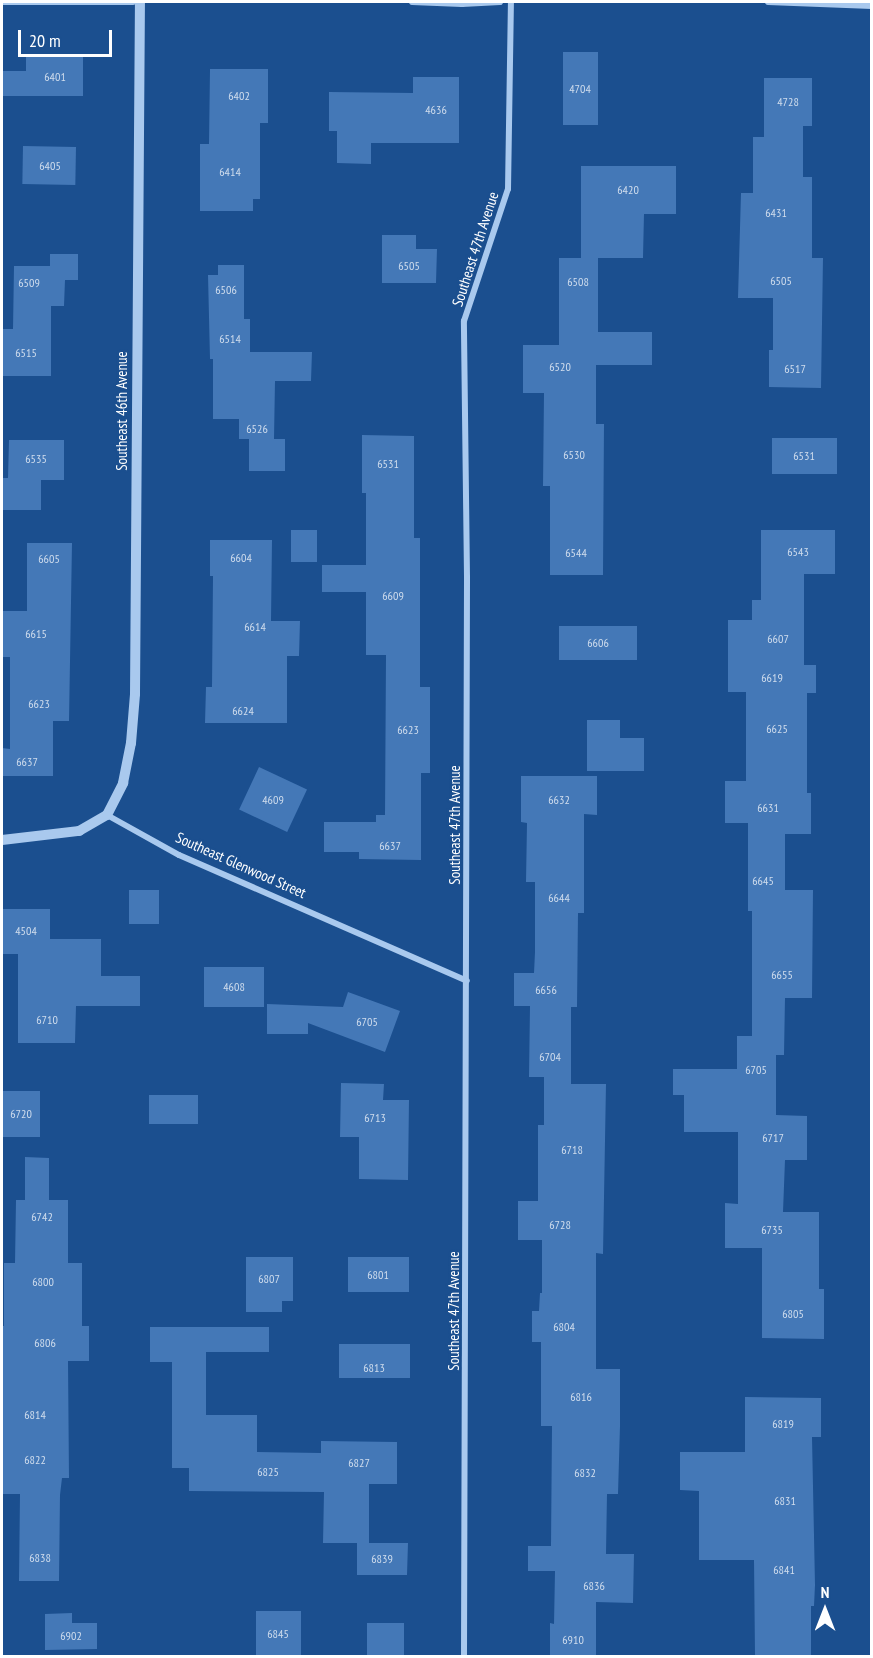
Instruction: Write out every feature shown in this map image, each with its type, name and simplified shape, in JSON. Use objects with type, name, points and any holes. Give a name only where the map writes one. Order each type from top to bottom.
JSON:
[{"type":"street","points":[[2,2],[133,2]]},
{"type":"street","name":"Southeast 46th Avenue","points":[[107,815],[117,800],[128,765],[135,694],[140,2]]},
{"type":"street","points":[[412,2],[462,4],[500,2]]},
{"type":"street","name":"Southeast 47th Avenue","points":[[465,1656],[467,981],[464,321],[508,189],[511,2]]},
{"type":"street","points":[[768,2],[872,6]]},
{"type":"street","points":[[2,840],[79,831],[107,815]]},
{"type":"street","name":"Southeast Glenwood Street","points":[[107,815],[179,855],[467,981]]},
{"type":"building","points":[[563,52],[598,52],[598,125],[563,125]]},
{"type":"building","points":[[26,57],[83,57],[83,96],[2,96],[2,71],[26,71]]},
{"type":"building","points":[[210,69],[268,69],[268,123],[260,123],[260,199],[253,199],[253,211],[200,211],[200,144],[209,144]]},
{"type":"building","points":[[413,77],[459,77],[459,143],[371,143],[371,164],[337,163],[337,131],[329,131],[329,92],[413,93]]},
{"type":"building","points":[[764,78],[812,78],[812,126],[803,126],[803,177],[812,177],[812,258],[823,258],[821,388],[769,387],[769,350],[773,350],[773,298],[738,298],[741,193],[753,193],[753,137],[764,137]]},
{"type":"building","points":[[23,146],[76,147],[75,185],[22,184]]},
{"type":"building","points":[[581,166],[676,166],[676,214],[644,214],[643,258],[598,258],[598,332],[652,332],[652,365],[596,365],[596,424],[604,424],[603,575],[550,575],[550,486],[543,486],[544,393],[523,393],[523,345],[559,345],[559,258],[581,258]]},
{"type":"building","points":[[382,235],[416,235],[416,249],[437,249],[436,283],[382,283]]},
{"type":"building","points":[[50,254],[78,254],[78,280],[65,280],[64,306],[51,306],[51,376],[2,376],[2,329],[13,329],[14,266],[50,266]]},
{"type":"building","points":[[218,265],[244,265],[244,319],[250,319],[250,352],[312,352],[311,381],[275,381],[274,439],[285,439],[285,471],[249,471],[249,439],[239,439],[239,419],[213,419],[213,359],[210,359],[208,275],[218,275]]},
{"type":"building","points":[[362,435],[414,436],[414,538],[420,538],[420,687],[430,687],[430,773],[421,773],[421,860],[359,859],[359,852],[324,852],[324,822],[376,822],[376,815],[385,815],[386,655],[366,655],[366,592],[322,592],[322,565],[366,565],[366,493],[362,493]]},
{"type":"building","points":[[772,438],[837,438],[837,474],[772,474]]},
{"type":"building","points":[[9,440],[64,440],[64,480],[41,480],[41,510],[2,510],[2,478],[8,478]]},
{"type":"building","points":[[291,530],[317,530],[317,562],[291,562]]},
{"type":"building","points":[[761,530],[835,530],[835,574],[804,574],[804,665],[816,665],[816,693],[807,693],[807,793],[811,793],[811,834],[785,834],[785,890],[813,890],[812,998],[785,998],[784,1055],[776,1055],[776,1115],[807,1116],[807,1160],[785,1160],[783,1212],[819,1212],[819,1289],[824,1289],[824,1339],[762,1338],[762,1248],[725,1248],[725,1203],[738,1204],[738,1132],[684,1132],[684,1095],[673,1095],[673,1069],[737,1069],[737,1036],[752,1036],[752,911],[748,911],[748,823],[725,823],[725,781],[746,781],[746,692],[728,692],[728,620],[752,620],[752,600],[761,600]]},
{"type":"building","points":[[210,540],[272,540],[271,621],[300,621],[299,656],[287,656],[287,723],[205,723],[206,687],[212,687],[213,576],[210,576]]},
{"type":"building","points":[[27,543],[72,543],[69,721],[53,721],[53,776],[2,776],[2,748],[10,749],[10,657],[2,657],[2,611],[27,611]]},
{"type":"building","points":[[559,626],[637,626],[637,660],[559,660]]},
{"type":"building","points":[[587,720],[620,720],[620,738],[644,738],[644,771],[587,771]]},
{"type":"building","points":[[259,767],[307,789],[287,832],[239,810]]},
{"type":"building","points":[[521,776],[597,776],[597,815],[584,814],[584,913],[578,913],[577,1007],[571,1007],[571,1084],[606,1084],[603,1254],[596,1253],[596,1369],[620,1369],[620,1426],[618,1494],[607,1494],[606,1554],[634,1554],[633,1603],[596,1602],[596,1656],[550,1656],[550,1623],[554,1624],[555,1571],[528,1571],[528,1546],[551,1546],[552,1426],[541,1426],[541,1342],[532,1342],[532,1311],[539,1311],[540,1293],[542,1293],[542,1240],[518,1240],[518,1201],[538,1201],[538,1125],[544,1125],[544,1077],[529,1077],[530,1006],[514,1006],[514,973],[534,973],[535,952],[535,882],[526,882],[527,823],[521,822]]},
{"type":"building","points":[[129,890],[159,890],[159,924],[129,924]]},
{"type":"building","points":[[2,909],[50,909],[50,939],[101,939],[101,976],[140,976],[140,1006],[76,1006],[75,1043],[18,1043],[18,954],[2,954]]},
{"type":"building","points":[[204,967],[264,967],[264,1007],[204,1007]]},
{"type":"building","points":[[348,992],[400,1011],[385,1052],[308,1023],[308,1034],[267,1034],[267,1004],[343,1007]]},
{"type":"building","points":[[341,1083],[384,1084],[383,1100],[409,1100],[408,1180],[359,1179],[359,1137],[340,1137]]},
{"type":"building","points":[[2,1091],[40,1091],[40,1137],[2,1137]]},
{"type":"building","points":[[149,1095],[198,1095],[198,1124],[149,1124]]},
{"type":"building","points":[[25,1157],[49,1158],[49,1200],[68,1200],[68,1263],[82,1263],[82,1326],[89,1326],[89,1361],[68,1361],[69,1478],[62,1478],[60,1495],[59,1581],[19,1581],[20,1494],[3,1494],[4,1263],[15,1263],[16,1200],[25,1200]]},
{"type":"building","points":[[246,1257],[293,1257],[293,1301],[282,1301],[282,1312],[246,1312]]},
{"type":"building","points":[[348,1257],[409,1257],[409,1292],[348,1292]]},
{"type":"building","points":[[150,1327],[269,1327],[269,1352],[206,1352],[206,1415],[257,1415],[257,1452],[321,1453],[321,1441],[397,1442],[397,1484],[369,1484],[369,1543],[408,1543],[407,1575],[357,1575],[357,1543],[323,1543],[324,1492],[189,1491],[189,1468],[172,1468],[172,1362],[150,1362]]},
{"type":"building","points":[[339,1344],[410,1344],[410,1378],[339,1378]]},
{"type":"building","points":[[745,1397],[821,1398],[821,1437],[812,1437],[815,1585],[814,1606],[811,1606],[811,1656],[755,1656],[754,1560],[699,1560],[699,1491],[680,1490],[680,1452],[745,1452]]},
{"type":"building","points":[[256,1611],[301,1611],[301,1656],[256,1656]]},
{"type":"building","points":[[72,1613],[72,1623],[97,1623],[97,1649],[45,1650],[45,1614]]},
{"type":"building","points":[[367,1623],[404,1623],[404,1656],[367,1656]]}]
